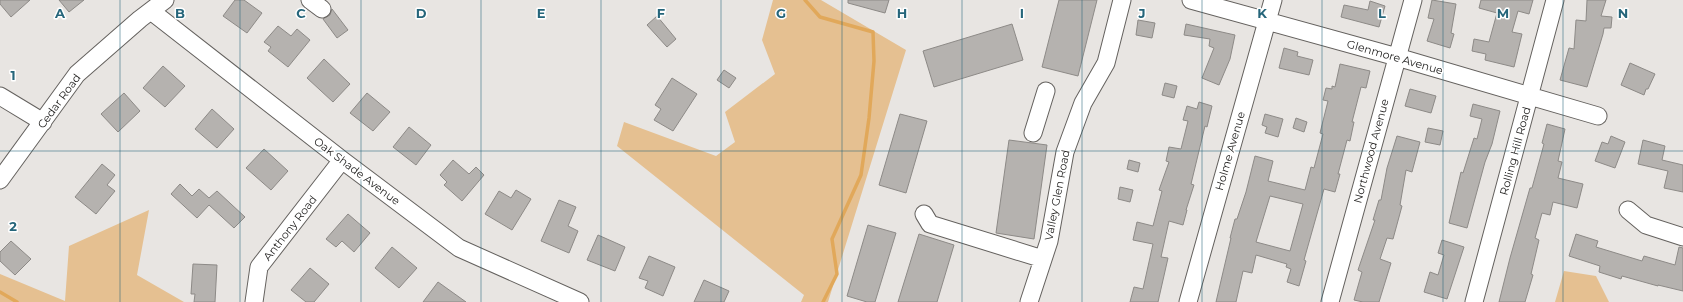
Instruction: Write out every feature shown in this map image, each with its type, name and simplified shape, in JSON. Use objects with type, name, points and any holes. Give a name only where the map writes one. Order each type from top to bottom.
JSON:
[{"type":"street","name":"Cedar Road","points":[[0,180],[77,74],[165,0]]},
{"type":"street","name":"Valley Glen Road","points":[[1029,302],[1048,241],[1065,152],[1082,103],[1106,63],[1122,0]]},
{"type":"street","name":"Glenmore Avenue","points":[[1191,0],[1396,57],[1598,116]]},
{"type":"street","name":"Holme Avenue","points":[[1188,302],[1274,0]]},
{"type":"street","name":"Northwood Avenue","points":[[1330,302],[1396,57],[1413,0]]},
{"type":"street","name":"Rolling Hill Road","points":[[1474,302],[1555,0]]},
{"type":"street","name":"Oak Shade Avenue","points":[[151,11],[342,160],[459,248],[580,302]]},
{"type":"street","points":[[1032,133],[1046,91]]},
{"type":"street","points":[[0,96],[43,122]]},
{"type":"street","name":"Anthony Road","points":[[254,302],[259,267],[342,160]]},
{"type":"street","points":[[1628,210],[1646,225],[1683,237]]},
{"type":"street","points":[[924,214],[930,224],[1043,259]]},
{"type":"shaded area","points":[[773,0],[821,0],[906,50],[828,302],[801,302],[804,295],[617,146],[624,122],[716,156],[735,142],[725,112],[775,74],[762,40]]},
{"type":"shaded area","points":[[149,210],[137,275],[184,302],[0,302],[0,274],[65,301],[69,246]]},
{"type":"shaded area","points":[[1564,271],[1596,276],[1609,302],[1555,302]]},
{"type":"building","points":[[0,0],[30,0],[11,17],[0,4]]},
{"type":"building","points":[[59,0],[84,0],[69,12]]},
{"type":"building","points":[[235,0],[244,0],[262,13],[247,33],[223,16]]},
{"type":"building","points":[[848,0],[889,0],[885,13],[848,3]]},
{"type":"building","points":[[1059,0],[1097,0],[1078,76],[1042,67]]},
{"type":"building","points":[[1432,0],[1456,4],[1451,33],[1454,34],[1450,48],[1427,41],[1434,19],[1428,18]]},
{"type":"building","points":[[1481,0],[1533,0],[1529,14],[1518,11],[1512,32],[1522,34],[1514,67],[1485,60],[1486,54],[1472,51],[1474,39],[1489,42],[1497,13],[1479,8]]},
{"type":"building","points":[[1587,0],[1606,0],[1601,16],[1612,17],[1611,28],[1604,28],[1587,87],[1560,80],[1569,48],[1574,49],[1576,20],[1586,21]]},
{"type":"building","points":[[1370,1],[1385,6],[1379,27],[1341,17],[1344,5],[1368,10]]},
{"type":"building","points":[[332,9],[348,30],[337,38],[323,19],[330,15]]},
{"type":"building","points":[[657,16],[676,39],[667,47],[647,25]]},
{"type":"building","points":[[1138,20],[1155,23],[1152,38],[1136,35]]},
{"type":"building","points":[[1012,24],[1023,60],[934,87],[923,51]]},
{"type":"building","points":[[1186,24],[1235,35],[1230,59],[1219,85],[1202,78],[1214,48],[1209,46],[1210,39],[1184,35]]},
{"type":"building","points":[[278,26],[291,36],[297,29],[310,40],[288,67],[268,51],[271,47],[264,42]]},
{"type":"building","points":[[1284,48],[1298,52],[1297,56],[1313,60],[1309,75],[1279,68]]},
{"type":"building","points":[[324,59],[350,84],[333,102],[307,78]]},
{"type":"building","points":[[1630,63],[1655,74],[1644,95],[1621,85]]},
{"type":"building","points":[[1340,64],[1370,71],[1366,88],[1361,87],[1352,122],[1354,122],[1350,141],[1347,140],[1335,192],[1324,189],[1304,260],[1306,261],[1299,286],[1287,282],[1291,269],[1286,267],[1287,264],[1256,255],[1252,273],[1243,271],[1236,302],[1216,302],[1235,219],[1237,219],[1246,192],[1255,156],[1273,161],[1268,181],[1305,190],[1311,167],[1314,168],[1323,134],[1320,133],[1328,101],[1323,100],[1326,88],[1332,89],[1332,86],[1335,87]],"holes":[[[1270,196],[1303,204],[1290,251],[1256,242]]]},
{"type":"building","points":[[163,66],[185,86],[165,107],[143,88]]},
{"type":"building","points":[[724,70],[736,78],[729,88],[717,80]]},
{"type":"building","points":[[672,78],[697,94],[673,131],[654,120],[661,109],[655,105]]},
{"type":"building","points":[[1165,83],[1177,86],[1174,98],[1162,95]]},
{"type":"building","points":[[1410,89],[1436,96],[1431,113],[1405,106]]},
{"type":"building","points":[[124,93],[140,111],[118,132],[101,114]]},
{"type":"building","points":[[367,93],[390,112],[373,131],[350,113]]},
{"type":"building","points":[[1199,102],[1212,106],[1207,127],[1205,126],[1191,184],[1194,185],[1183,225],[1169,221],[1161,257],[1168,258],[1158,302],[1130,302],[1134,287],[1143,289],[1153,244],[1133,240],[1137,222],[1153,226],[1162,191],[1159,190],[1169,162],[1166,161],[1169,147],[1181,149],[1188,121],[1183,120],[1187,106],[1197,109]]},
{"type":"building","points":[[1473,104],[1500,111],[1492,144],[1485,162],[1467,228],[1449,223],[1461,172],[1463,173],[1474,138],[1477,139],[1482,119],[1470,116]]},
{"type":"building","points":[[212,109],[234,129],[217,148],[195,129]]},
{"type":"building","points":[[900,114],[927,121],[906,193],[879,185]]},
{"type":"building","points":[[1265,114],[1283,119],[1278,137],[1265,133],[1267,127],[1262,125]]},
{"type":"building","points":[[1296,118],[1307,122],[1304,132],[1293,128]]},
{"type":"building","points":[[1547,124],[1565,129],[1558,161],[1562,162],[1558,178],[1583,184],[1577,208],[1553,202],[1550,215],[1542,213],[1535,238],[1539,240],[1531,274],[1533,275],[1525,302],[1499,302],[1510,258],[1544,144],[1542,143]]},
{"type":"building","points":[[409,127],[431,145],[416,165],[393,147]]},
{"type":"building","points":[[1428,128],[1443,131],[1440,145],[1425,142]]},
{"type":"building","points":[[1397,136],[1420,142],[1412,172],[1406,170],[1400,205],[1402,206],[1393,239],[1387,238],[1380,259],[1391,263],[1379,302],[1363,302],[1354,300],[1362,272],[1358,270],[1375,220],[1373,220],[1379,200],[1381,200],[1387,168]]},
{"type":"building","points":[[1611,136],[1625,142],[1615,168],[1595,161],[1602,142],[1608,144]]},
{"type":"building","points":[[1009,140],[1047,145],[1034,239],[996,233]]},
{"type":"building","points":[[1643,140],[1665,146],[1662,160],[1683,165],[1683,192],[1664,188],[1668,171],[1638,164]]},
{"type":"building","points":[[264,149],[288,171],[271,190],[246,168]]},
{"type":"building","points":[[453,160],[469,174],[476,167],[484,175],[462,201],[444,185],[447,182],[440,175]]},
{"type":"building","points":[[1129,160],[1140,163],[1138,172],[1127,169]]},
{"type":"building","points":[[102,164],[115,175],[107,185],[115,191],[96,214],[75,197]]},
{"type":"building","points":[[180,184],[192,196],[199,189],[209,198],[217,191],[245,217],[234,228],[209,205],[197,218],[171,194]]},
{"type":"building","points":[[1120,187],[1133,190],[1130,202],[1118,199]]},
{"type":"building","points":[[516,190],[531,199],[512,230],[485,214],[499,191],[511,198]]},
{"type":"building","points":[[559,200],[576,207],[568,226],[578,231],[569,253],[541,241]]},
{"type":"building","points":[[348,214],[370,233],[354,252],[342,241],[336,247],[326,239]]},
{"type":"building","points":[[868,225],[896,233],[875,302],[867,302],[847,296]]},
{"type":"building","points":[[919,234],[954,245],[937,302],[898,302]]},
{"type":"building","points":[[1576,234],[1598,241],[1596,247],[1642,261],[1644,256],[1675,265],[1679,247],[1683,248],[1683,291],[1622,276],[1621,279],[1599,272],[1600,266],[1569,256]]},
{"type":"building","points":[[598,235],[625,247],[615,271],[587,260]]},
{"type":"building","points":[[1442,240],[1464,247],[1447,299],[1424,292],[1430,272],[1438,275],[1444,255],[1438,253]]},
{"type":"building","points":[[11,241],[31,259],[15,275],[0,261],[0,252]]},
{"type":"building","points":[[392,247],[417,268],[399,288],[375,268]]},
{"type":"building","points":[[649,256],[675,267],[663,296],[645,288],[648,281],[639,278]]},
{"type":"building","points":[[193,264],[217,265],[215,302],[194,302],[195,294],[191,294]]},
{"type":"building","points":[[310,268],[329,284],[314,302],[306,302],[291,290]]},
{"type":"building","points":[[704,280],[729,291],[724,302],[694,302]]},
{"type":"building","points":[[438,282],[466,302],[423,302]]},
{"type":"waterway","points":[[805,0],[820,17],[873,32],[874,61],[869,118],[861,175],[832,239],[837,274],[823,302]]},
{"type":"waterway","points":[[0,292],[17,302]]}]
